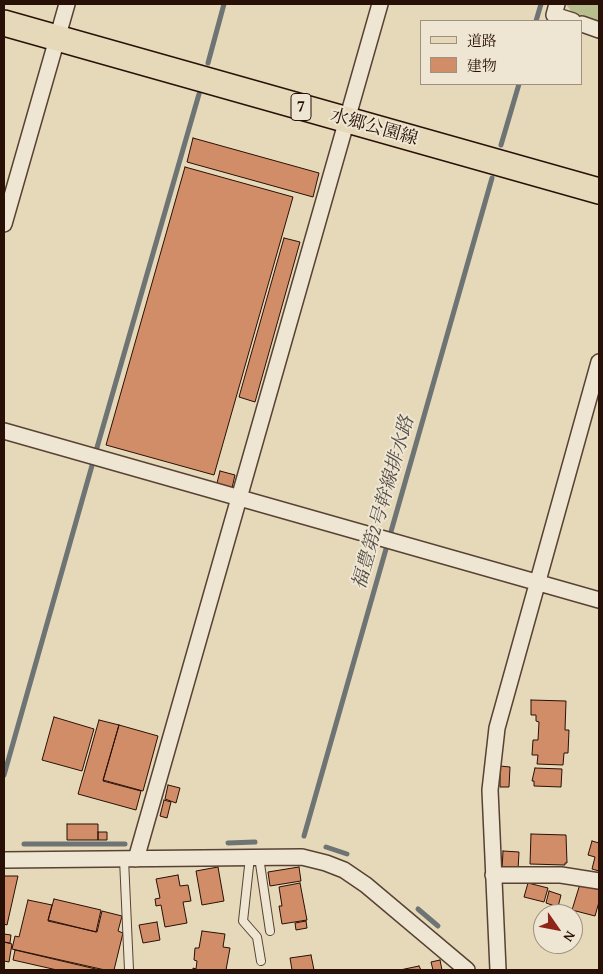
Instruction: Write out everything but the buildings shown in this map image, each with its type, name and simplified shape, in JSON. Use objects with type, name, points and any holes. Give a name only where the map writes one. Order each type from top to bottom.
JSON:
[{"type":"main road","name":"水郷公園線","points":[[4,23],[599,191]]},
{"type":"street","points":[[4,224],[67,4]]},
{"type":"street","points":[[130,859],[239,498],[380,4]]},
{"type":"street","points":[[557,4],[554,15],[570,20]]},
{"type":"street","points":[[583,24],[599,30]]},
{"type":"street","points":[[498,970],[490,790],[497,728],[599,362]]},
{"type":"street","points":[[4,431],[599,600]]},
{"type":"street","points":[[4,860],[302,857],[344,870],[366,885],[467,970]]},
{"type":"street","points":[[493,875],[561,875],[599,881]]},
{"type":"lane","points":[[254,857],[270,931]]},
{"type":"lane","points":[[254,857],[243,921],[257,937],[261,961]]},
{"type":"lane","points":[[129,970],[130,859]]},
{"type":"green space","points":[[566,4],[599,4],[599,21],[573,14]]},
{"type":"waterway","points":[[208,63],[224,4]]},
{"type":"waterway","name":"福豊第2号幹線排水路","points":[[536,20],[541,4]]},
{"type":"waterway","name":"福豊第2号幹線排水路","points":[[501,145],[519,85]]},
{"type":"waterway","points":[[96,451],[199,94]]},
{"type":"waterway","name":"福豊第2号幹線排水路","points":[[304,836],[492,178]]},
{"type":"waterway","points":[[4,775],[93,462]]},
{"type":"waterway","name":"福豊第2号幹線排水路","points":[[228,843],[255,842]]},
{"type":"waterway","name":"福豊第2号幹線排水路","points":[[24,844],[125,844]]},
{"type":"waterway","points":[[326,847],[347,854]]},
{"type":"waterway","points":[[418,909],[438,926]]}]
